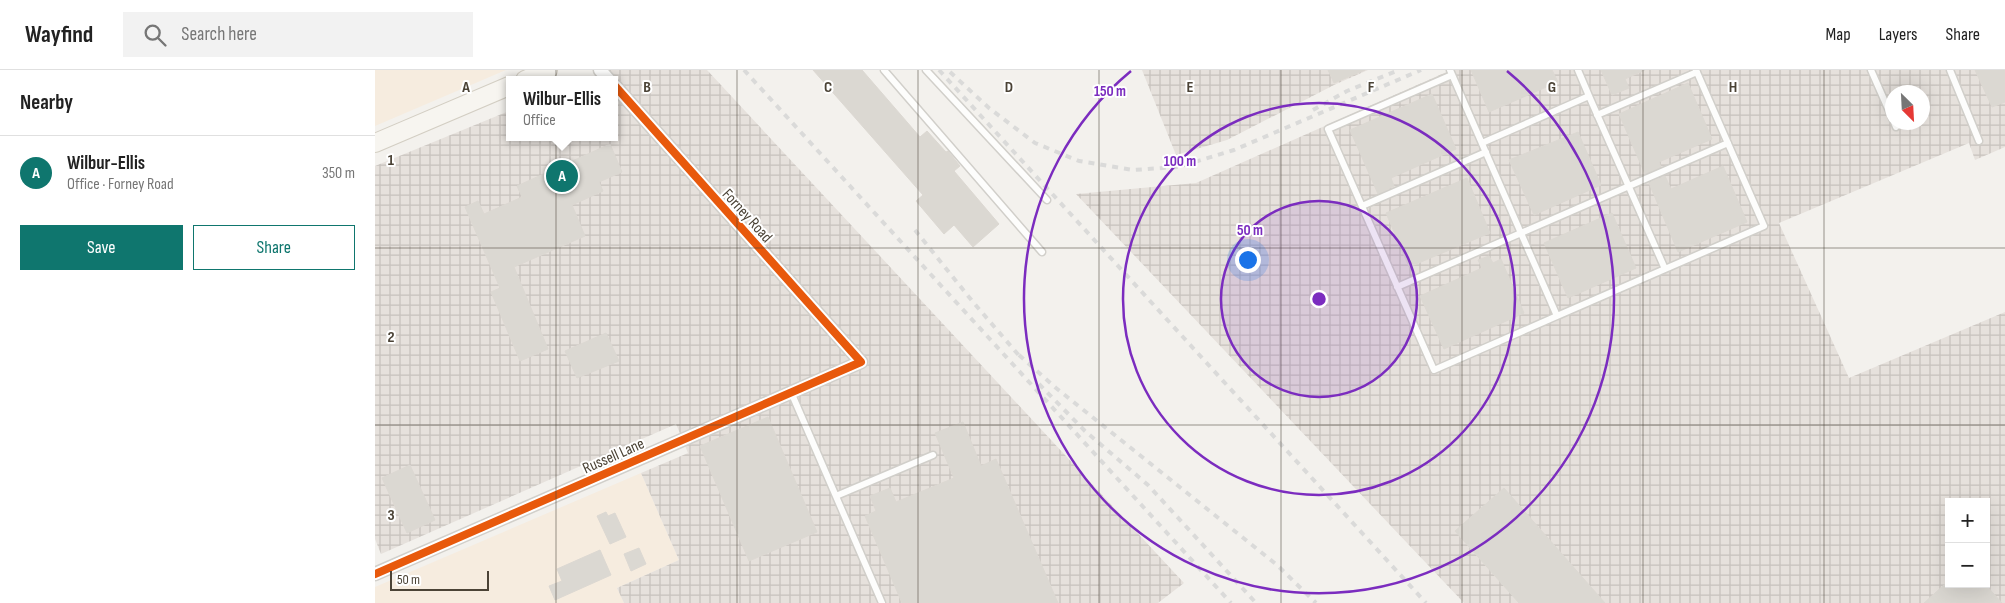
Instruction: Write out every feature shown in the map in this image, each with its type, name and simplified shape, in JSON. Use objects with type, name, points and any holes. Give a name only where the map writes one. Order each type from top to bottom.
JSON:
[{"type":"main road","points":[[534,76],[548,70]]},
{"type":"main road","points":[[375,143],[506,87]]},
{"type":"street","name":"Forney Road","points":[[618,89],[861,362]]},
{"type":"street","name":"Russell Lane","points":[[375,574],[861,362]]},
{"type":"lane","points":[[884,70],[1042,252]]},
{"type":"lane","points":[[926,70],[1047,200]]},
{"type":"lane","points":[[1578,70],[1665,270]]},
{"type":"lane","points":[[1871,70],[1885,102]]},
{"type":"lane","points":[[1950,70],[1979,141]]},
{"type":"lane","points":[[1557,316],[1451,72],[1328,129],[1434,370],[1764,226],[1697,71],[1597,115]]},
{"type":"lane","points":[[1481,143],[1589,96]]},
{"type":"lane","points":[[1397,287],[1728,143]]},
{"type":"lane","points":[[1362,206],[1486,152]]},
{"type":"lane","points":[[791,392],[882,603]]},
{"type":"lane","points":[[836,496],[933,455]]},
{"type":"shaded area","points":[[375,70],[506,70],[375,126]]},
{"type":"shaded area","points":[[608,70],[707,70],[1184,583],[1158,603],[624,603],[617,588],[679,560],[641,473],[688,453],[676,424],[381,554],[375,539],[375,166],[506,112],[506,141],[618,141],[618,76],[594,76]]},
{"type":"shaded area","points":[[1142,70],[1368,70],[1334,85],[1227,140],[1176,155]]},
{"type":"shaded area","points":[[1451,70],[2005,70],[2005,147],[1975,160],[1969,143],[1779,223],[1849,378],[2005,312],[2005,603],[1464,603],[1076,194],[1196,183]]},
{"type":"shaded area","points":[[641,473],[679,560],[617,588],[624,603],[375,603],[375,587]]},
{"type":"building","points":[[813,70],[862,70],[920,137],[927,131],[946,152],[948,151],[960,166],[954,171],[999,224],[973,247],[954,225],[944,234],[916,201],[923,195]]},
{"type":"building","points":[[1328,70],[1365,70],[1334,83]]},
{"type":"building","points":[[1471,70],[1552,70],[1558,82],[1489,112]]},
{"type":"building","points":[[1601,70],[1645,70],[1625,79],[1629,88],[1612,95]]},
{"type":"building","points":[[1975,70],[2005,70],[2005,102],[1992,107]]},
{"type":"building","points":[[1688,83],[1712,139],[1659,162],[1661,167],[1645,174],[1619,114]]},
{"type":"building","points":[[1432,94],[1456,149],[1391,178],[1394,186],[1378,194],[1350,130]]},
{"type":"building","points":[[1578,132],[1601,185],[1534,215],[1509,160]]},
{"type":"building","points":[[610,144],[622,172],[599,182],[603,191],[572,205],[585,236],[514,267],[548,349],[520,361],[491,292],[500,288],[465,207],[478,201],[484,214],[522,197],[517,186]]},
{"type":"building","points":[[1723,166],[1747,222],[1678,252],[1649,183],[1665,176],[1671,189]]},
{"type":"building","points":[[1467,178],[1490,233],[1409,267],[1386,213]]},
{"type":"building","points":[[1612,213],[1636,268],[1568,298],[1544,243]]},
{"type":"building","points":[[1489,256],[1493,263],[1501,259],[1524,313],[1444,349],[1420,296],[1482,268],[1478,260]]},
{"type":"building","points":[[606,333],[619,361],[577,378],[565,351]]},
{"type":"building","points":[[768,417],[817,532],[749,561],[700,446]]},
{"type":"building","points":[[963,422],[981,466],[996,459],[1058,603],[902,603],[865,516],[876,511],[870,496],[890,488],[896,502],[954,478],[935,433]]},
{"type":"building","points":[[410,465],[435,520],[407,533],[382,478]]},
{"type":"building","points":[[1504,488],[1605,603],[1519,603],[1455,531]]},
{"type":"building","points":[[606,512],[608,516],[615,513],[626,537],[610,544],[597,516]]},
{"type":"building","points":[[639,548],[646,564],[631,571],[624,554]]},
{"type":"building","points":[[600,550],[611,575],[555,600],[549,586],[562,581],[557,569]]},
{"type":"building","points":[[1945,584],[1945,588],[1989,588],[2002,603],[1924,603]]},
{"type":"railway","points":[[744,70],[1231,603]]},
{"type":"railway","points":[[939,70],[1426,603]]},
{"type":"railway","points":[[1313,110],[1347,91],[1399,70]]},
{"type":"railway","points":[[950,72],[989,108],[1035,143],[1079,161],[1133,170],[1178,167],[1234,150],[1421,70]]},
{"type":"railway","points":[[915,230],[1022,359]]},
{"type":"railway","points":[[1019,355],[1056,388],[1277,565],[1316,603]]},
{"type":"railway","points":[[1039,384],[1085,431],[1148,485],[1256,603]]},
{"type":"cycle path","points":[[375,574],[861,362],[618,89]]},
{"type":"place","name":"Wilbur-Ellis","points":[[562,176]]}]
